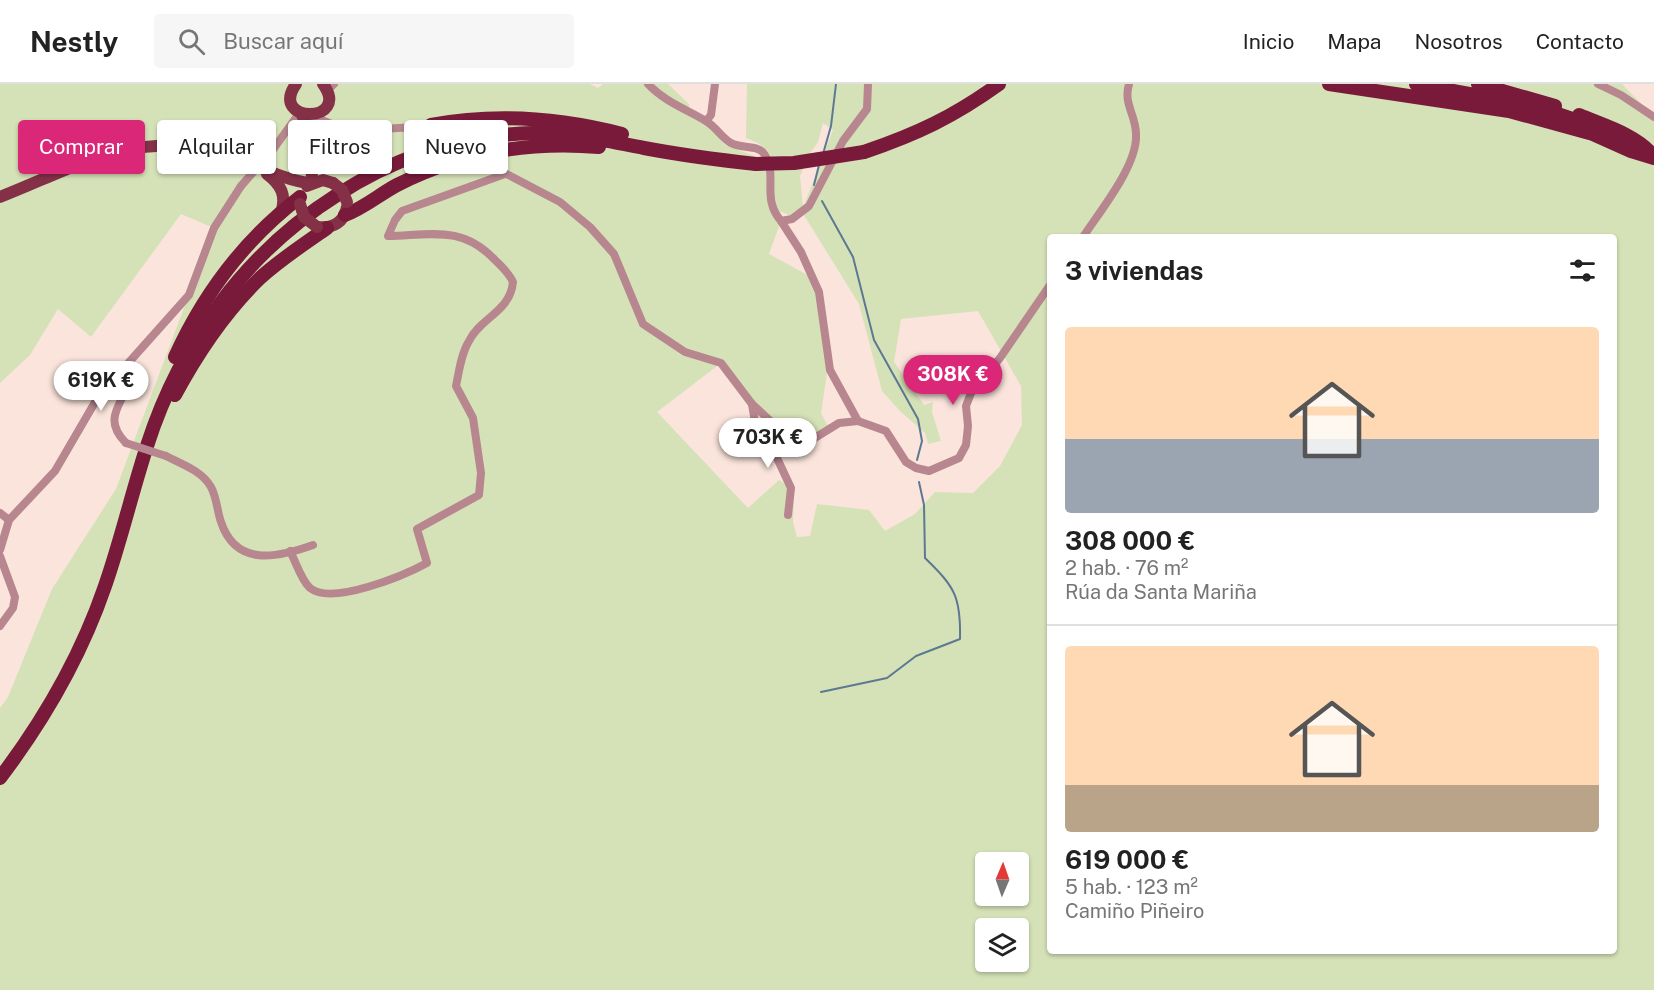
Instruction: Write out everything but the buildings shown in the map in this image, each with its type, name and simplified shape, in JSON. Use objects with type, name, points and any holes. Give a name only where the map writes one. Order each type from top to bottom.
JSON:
[{"type":"highway","points":[[147,444],[193,340],[244,273],[314,210],[366,178],[436,148],[483,138],[534,133],[570,134],[717,160],[756,164],[794,163],[864,152],[911,136],[958,113],[999,84]]},
{"type":"highway","points":[[1329,84],[1509,111],[1593,134],[1631,152],[1654,158]]},
{"type":"highway","points":[[1416,84],[1565,116],[1618,138],[1654,158]]},
{"type":"highway","points":[[1478,84],[1539,99],[1615,130],[1648,149],[1654,158]]},
{"type":"highway","points":[[495,120],[508,118],[573,123],[717,160]]},
{"type":"highway","points":[[346,208],[448,163],[510,149],[580,145],[615,148],[686,160],[717,160]]},
{"type":"highway","points":[[0,778],[32,736],[72,664],[94,614],[147,444],[158,396],[201,305],[230,263],[281,213],[301,199]]},
{"type":"highway","points":[[147,444],[178,388],[220,325],[258,280],[322,227]]},
{"type":"main road","points":[[311,120],[311,114],[328,98],[328,86]]},
{"type":"main road","points":[[293,87],[292,104],[311,114]]},
{"type":"main road","points":[[0,196],[68,167],[123,149],[157,147]]},
{"type":"main road","points":[[276,173],[311,182],[331,182]]},
{"type":"main road","points":[[266,174],[276,181],[284,198],[281,213]]},
{"type":"main road","points":[[301,199],[311,182],[312,174]]},
{"type":"main road","points":[[282,176],[301,199],[304,217],[322,227],[338,223],[346,208],[342,190],[324,174]]},
{"type":"street","points":[[648,84],[681,110],[706,121],[730,143],[759,149],[766,155],[770,202],[801,252],[819,292],[830,370],[858,422]]},
{"type":"street","points":[[706,121],[711,115],[715,84]]},
{"type":"street","points":[[781,221],[792,219],[809,206],[843,141],[867,109],[868,84]]},
{"type":"street","points":[[1085,234],[1122,177],[1134,151],[1136,130],[1127,104],[1129,84]]},
{"type":"street","points":[[1598,84],[1621,95],[1654,117]]},
{"type":"street","points":[[0,550],[9,520],[56,471],[98,397],[189,295],[214,228],[241,186],[272,151],[311,114],[330,124],[365,130],[404,129]]},
{"type":"street","points":[[290,551],[307,585],[319,593],[340,593],[401,577],[427,563],[417,529],[472,501],[481,489],[472,418],[456,386],[469,340],[505,306],[512,293],[513,282],[489,253],[466,239],[440,232],[388,236],[402,211],[504,174],[573,211],[614,254],[643,324],[685,352],[721,363],[752,404],[798,444],[805,444],[839,423],[858,422],[886,431],[906,462],[916,468],[929,471],[959,458],[966,445],[968,426],[966,406],[971,393],[982,376],[1000,358],[1047,289]]},
{"type":"street","points":[[125,366],[129,373],[127,385],[114,414],[114,425],[117,434],[126,443],[166,456],[192,468],[211,486],[225,533],[243,553],[255,556],[313,545]]},
{"type":"street","points":[[752,404],[754,422],[791,488],[788,515]]},
{"type":"street","points":[[0,513],[9,520]]},
{"type":"street","points":[[0,556],[15,597],[13,608],[0,626]]},
{"type":"green space","points":[[0,84],[590,84],[598,88],[603,84],[668,84],[689,104],[690,114],[711,127],[725,145],[757,157],[759,167],[769,172],[770,202],[781,221],[769,254],[813,278],[825,324],[827,373],[821,413],[829,428],[798,444],[752,404],[721,363],[657,412],[748,508],[779,480],[794,490],[793,522],[797,537],[810,536],[817,504],[869,510],[885,531],[915,514],[935,492],[973,493],[1000,466],[1022,425],[1021,386],[978,311],[901,319],[894,362],[924,405],[933,402],[932,412],[941,441],[928,444],[925,433],[882,391],[859,304],[802,212],[791,216],[777,210],[773,198],[772,159],[768,151],[760,144],[746,138],[747,84],[1622,84],[1654,117],[1654,990],[0,990],[0,708],[8,697],[52,589],[116,489],[214,228],[181,214],[91,337],[58,309],[30,355],[0,383]],"holes":[[[823,123],[833,130],[803,208],[800,176],[809,155],[818,142]]]},
{"type":"waterway","points":[[823,154],[831,126],[836,84]]},
{"type":"waterway","points":[[814,185],[819,165]]},
{"type":"waterway","points":[[822,201],[853,257],[874,340],[918,419],[922,441],[917,460]]},
{"type":"waterway","points":[[821,692],[887,678],[916,656],[960,639],[959,613],[954,594],[950,585],[925,558],[924,505],[919,482]]}]
